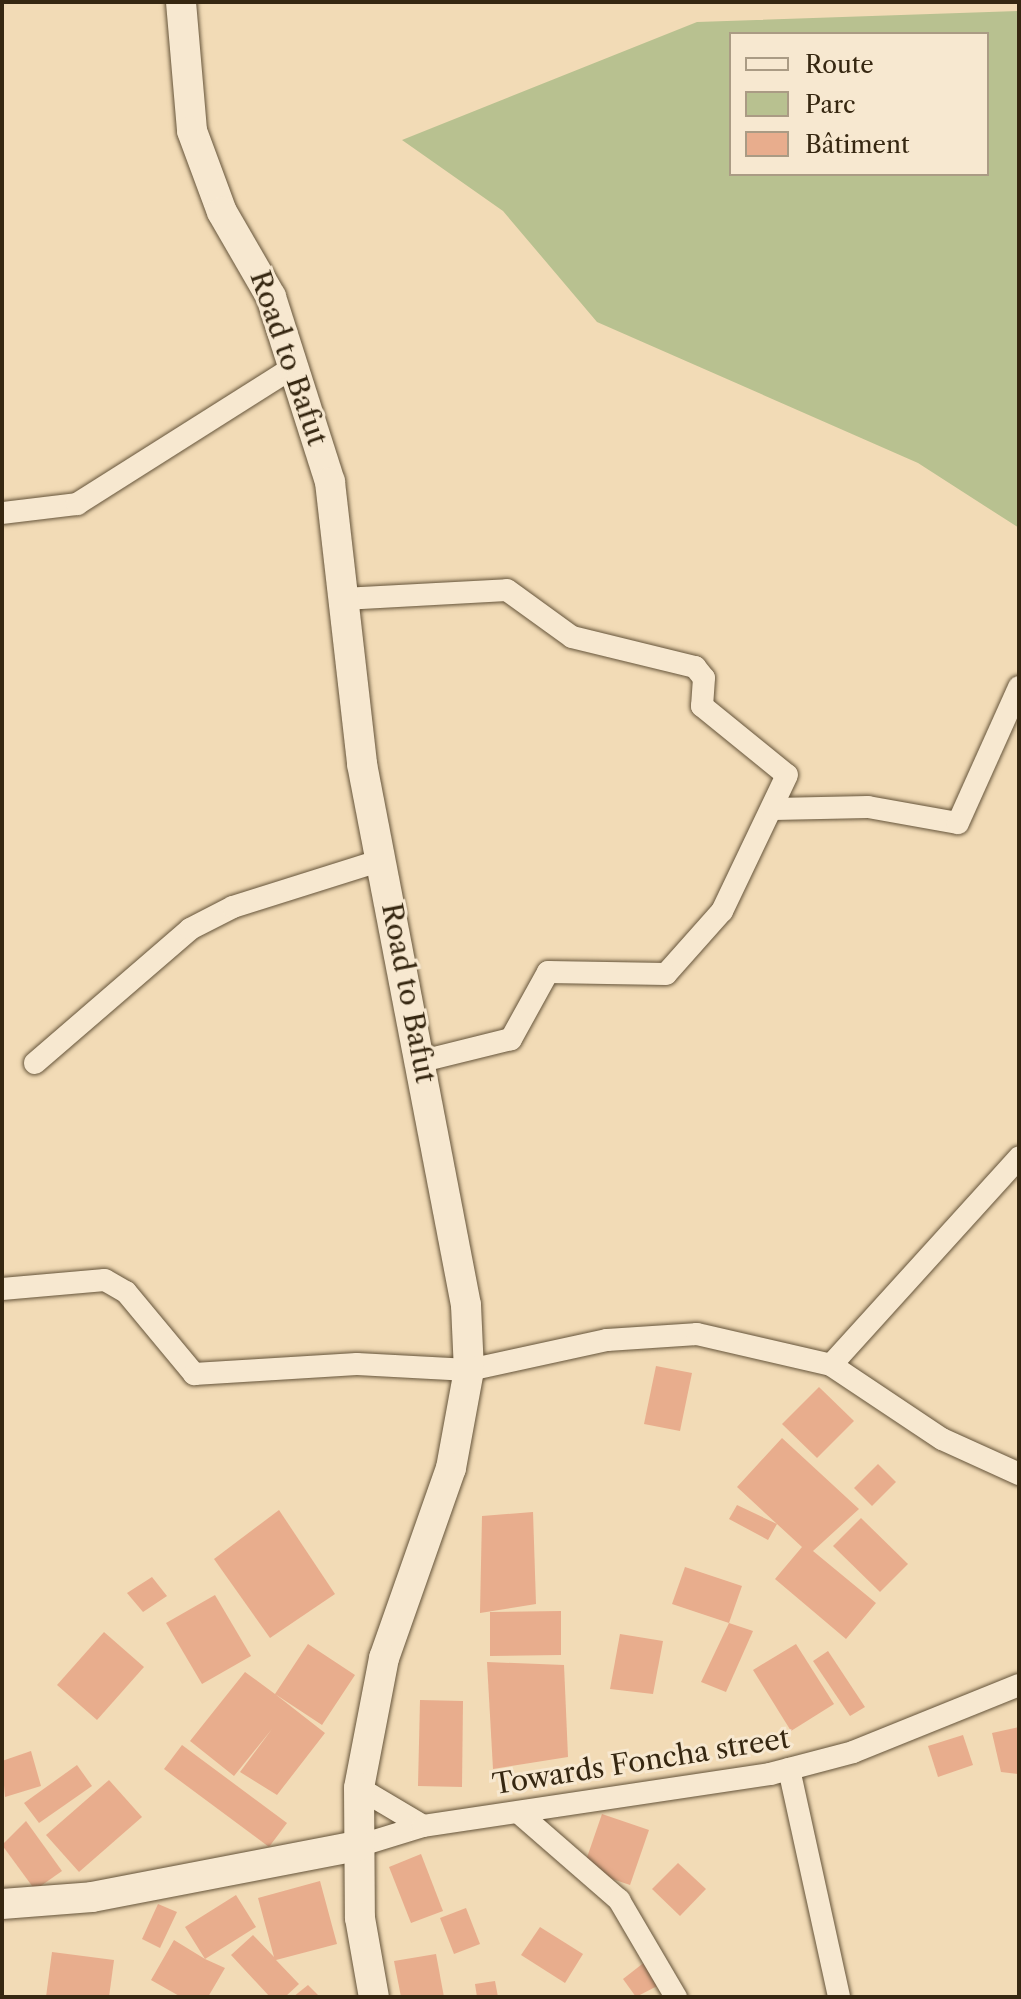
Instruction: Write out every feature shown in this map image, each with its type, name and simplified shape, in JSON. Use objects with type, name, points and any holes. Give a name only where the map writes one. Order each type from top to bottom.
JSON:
[{"type":"street","name":"Road to Bafut","points":[[181,2],[183,91],[216,200],[257,263],[295,366],[330,482],[343,599],[382,860],[454,1221],[469,1370],[451,1468],[384,1658],[359,1788],[358,1846],[374,1997]]},
{"type":"street","points":[[2,513],[77,504],[295,366]]},
{"type":"street","points":[[343,599],[507,590],[572,637],[695,667],[704,678],[702,706],[787,775],[774,809],[722,911],[666,974],[548,972],[511,1039],[422,1061]]},
{"type":"street","points":[[774,809],[868,807],[958,823],[1019,687]]},
{"type":"street","points":[[35,1063],[190,929],[233,907],[382,860]]},
{"type":"street","points":[[831,1365],[1019,1158]]},
{"type":"street","points":[[2,1289],[105,1280],[126,1292],[194,1374],[357,1364],[469,1370],[657,1333],[697,1334],[831,1365],[942,1439],[1019,1474]]},
{"type":"street","name":"Towards Foncha street","points":[[358,1846],[423,1826],[789,1769],[1019,1685]]},
{"type":"street","points":[[789,1769],[839,1997]]},
{"type":"street","points":[[359,1788],[423,1826]]},
{"type":"street","points":[[519,1813],[619,1900],[676,1997]]},
{"type":"street","points":[[2,1904],[92,1897],[358,1846]]},
{"type":"green space","points":[[1019,11],[1019,528],[918,463],[597,322],[503,211],[402,140],[697,22]]},
{"type":"building","points":[[656,1366],[692,1373],[680,1431],[644,1424]]},
{"type":"building","points":[[819,1387],[854,1421],[817,1458],[782,1424]]},
{"type":"building","points":[[782,1438],[859,1509],[813,1551],[876,1603],[846,1639],[775,1579],[802,1547],[737,1487]]},
{"type":"building","points":[[878,1464],[896,1482],[872,1506],[854,1488]]},
{"type":"building","points":[[737,1505],[777,1524],[768,1540],[729,1519]]},
{"type":"building","points":[[279,1510],[335,1594],[270,1638],[214,1559]]},
{"type":"building","points":[[533,1512],[536,1604],[480,1613],[482,1516]]},
{"type":"building","points":[[861,1518],[908,1564],[880,1592],[833,1546]]},
{"type":"building","points":[[685,1567],[742,1586],[729,1623],[672,1604]]},
{"type":"building","points":[[152,1577],[167,1596],[143,1612],[127,1593]]},
{"type":"building","points":[[215,1595],[251,1656],[202,1684],[166,1623]]},
{"type":"building","points":[[561,1611],[561,1655],[490,1656],[490,1612]]},
{"type":"building","points":[[729,1623],[753,1631],[726,1692],[701,1682]]},
{"type":"building","points":[[104,1632],[144,1667],[97,1720],[57,1685]]},
{"type":"building","points":[[620,1634],[663,1641],[653,1694],[610,1689]]},
{"type":"building","points":[[308,1644],[355,1675],[322,1725],[275,1694]]},
{"type":"building","points":[[796,1644],[834,1704],[791,1731],[753,1670]]},
{"type":"building","points":[[828,1651],[865,1707],[850,1716],[813,1661]]},
{"type":"building","points":[[487,1662],[564,1665],[568,1757],[493,1769]]},
{"type":"building","points":[[245,1672],[325,1733],[277,1795],[240,1772],[272,1729],[234,1776],[190,1741]]},
{"type":"building","points":[[420,1700],[463,1701],[462,1787],[418,1786]]},
{"type":"building","points":[[1019,1727],[1019,1774],[1001,1772],[992,1733]]},
{"type":"building","points":[[963,1735],[973,1765],[938,1777],[928,1746]]},
{"type":"building","points":[[182,1745],[287,1823],[269,1847],[164,1769]]},
{"type":"building","points":[[31,1751],[41,1786],[5,1797],[2,1761]]},
{"type":"building","points":[[77,1765],[92,1786],[39,1823],[24,1803]]},
{"type":"building","points":[[109,1780],[142,1817],[79,1872],[46,1835]]},
{"type":"building","points":[[602,1814],[649,1830],[630,1885],[583,1869]]},
{"type":"building","points":[[26,1821],[62,1871],[35,1890],[2,1845]]},
{"type":"building","points":[[421,1854],[443,1911],[411,1923],[389,1867]]},
{"type":"building","points":[[678,1863],[706,1889],[680,1916],[652,1889]]},
{"type":"building","points":[[320,1881],[337,1944],[276,1960],[299,1984],[285,1997],[270,1997],[231,1955],[253,1935],[274,1957],[258,1898]]},
{"type":"building","points":[[236,1895],[256,1927],[205,1959],[185,1927]]},
{"type":"building","points":[[158,1904],[177,1912],[160,1948],[142,1939]]},
{"type":"building","points":[[466,1908],[480,1944],[454,1954],[440,1918]]},
{"type":"building","points":[[540,1927],[583,1954],[565,1983],[521,1955]]},
{"type":"building","points":[[174,1940],[225,1968],[208,1997],[181,1997],[151,1980]]},
{"type":"building","points":[[52,1952],[114,1960],[109,1997],[46,1997]]},
{"type":"building","points":[[436,1954],[444,1997],[401,1997],[394,1961]]},
{"type":"building","points":[[646,1961],[663,1983],[636,1997],[623,1979]]},
{"type":"building","points":[[495,1981],[498,1997],[477,1997],[475,1984]]},
{"type":"building","points":[[308,1985],[320,1997],[293,1997]]}]
